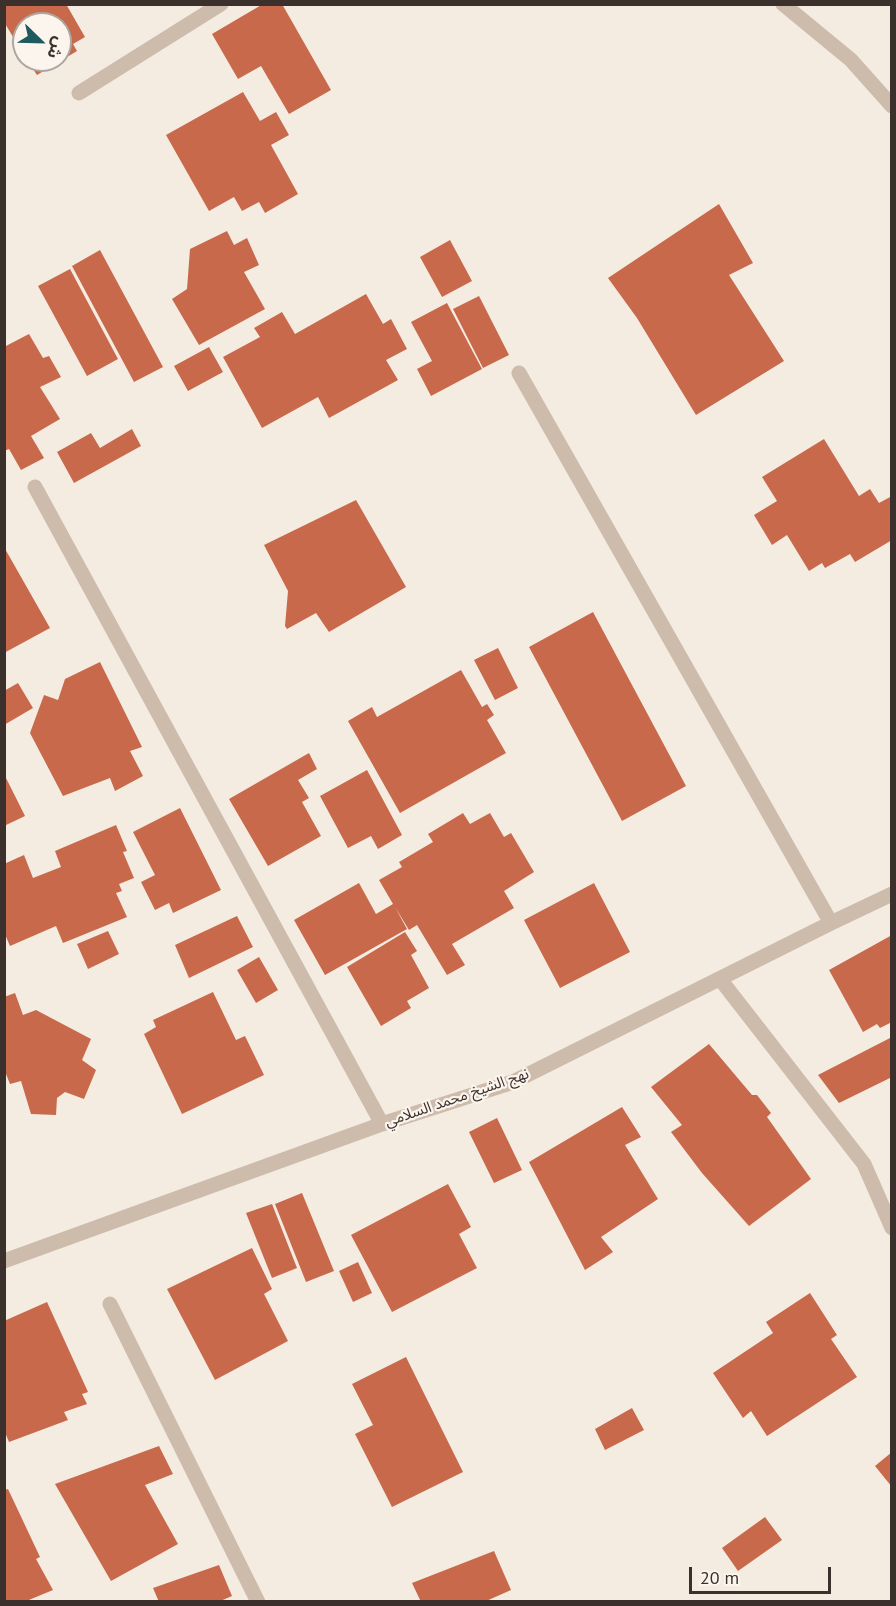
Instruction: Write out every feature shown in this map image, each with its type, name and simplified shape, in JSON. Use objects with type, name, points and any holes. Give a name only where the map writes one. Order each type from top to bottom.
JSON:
[{"type":"street","points":[[79,93],[221,4]]},
{"type":"street","points":[[783,4],[851,60],[891,106]]},
{"type":"street","points":[[519,374],[831,923]]},
{"type":"street","points":[[35,487],[382,1125]]},
{"type":"street","name":"نهج الشيخ محمد السلامي","points":[[4,1261],[382,1125],[513,1083],[891,894]]},
{"type":"street","points":[[720,979],[864,1164],[891,1228]]},
{"type":"street","points":[[110,1304],[258,1602]]},
{"type":"building","points":[[4,4],[66,4],[71,12],[12,12],[12,35],[4,22]]},
{"type":"building","points":[[263,4],[282,4],[331,90],[289,114],[261,66],[238,79],[212,34]]},
{"type":"building","points":[[72,14],[85,37],[73,44],[77,51],[72,54]]},
{"type":"building","points":[[243,92],[260,121],[276,112],[289,135],[271,145],[298,194],[265,213],[259,202],[242,211],[234,197],[209,211],[166,135]]},
{"type":"building","points":[[719,204],[753,263],[729,275],[784,361],[696,415],[637,318],[608,278]]},
{"type":"building","points":[[227,231],[234,245],[247,238],[259,265],[244,272],[265,309],[199,345],[172,299],[187,289],[190,249]]},
{"type":"building","points":[[450,240],[472,281],[442,297],[420,257]]},
{"type":"building","points":[[100,250],[163,367],[134,382],[72,266]]},
{"type":"building","points":[[70,269],[118,359],[87,376],[38,286]]},
{"type":"building","points":[[366,294],[383,324],[391,319],[407,349],[386,360],[398,380],[329,418],[318,397],[262,428],[223,357],[260,337],[254,328],[282,312],[295,334]]},
{"type":"building","points":[[479,296],[509,355],[483,368],[453,309]]},
{"type":"building","points":[[447,303],[482,369],[431,396],[417,369],[432,361],[411,322]]},
{"type":"building","points":[[29,334],[43,358],[49,356],[61,377],[40,387],[60,419],[31,436],[44,458],[21,470],[9,449],[4,451],[4,347]]},
{"type":"building","points":[[209,347],[223,372],[188,391],[174,366]]},
{"type":"building","points":[[132,429],[141,446],[74,483],[57,452],[91,433],[100,448]]},
{"type":"building","points":[[824,439],[859,496],[870,489],[879,503],[892,496],[892,540],[855,562],[850,554],[825,568],[822,563],[809,571],[787,535],[772,545],[754,515],[777,501],[762,477]]},
{"type":"building","points":[[356,500],[406,587],[329,632],[316,613],[287,629],[285,626],[288,591],[264,545]]},
{"type":"building","points":[[4,547],[50,628],[4,653]]},
{"type":"building","points":[[593,612],[686,786],[622,821],[529,647]]},
{"type":"building","points":[[498,648],[518,688],[495,700],[474,660]]},
{"type":"building","points":[[100,662],[142,747],[130,751],[143,776],[115,791],[110,778],[63,796],[30,733],[44,695],[58,700],[65,679]]},
{"type":"building","points":[[461,670],[482,707],[487,704],[494,715],[487,720],[506,753],[400,813],[348,721],[372,707],[377,717]]},
{"type":"building","points":[[18,683],[33,708],[4,725],[4,691]]},
{"type":"building","points":[[309,753],[317,769],[298,780],[309,798],[302,802],[321,836],[268,866],[229,799]]},
{"type":"building","points":[[367,770],[402,835],[378,849],[371,836],[348,848],[320,796]]},
{"type":"building","points":[[4,774],[25,816],[4,826]]},
{"type":"building","points":[[180,808],[221,890],[173,913],[169,903],[155,910],[141,882],[155,875],[133,832]]},
{"type":"building","points":[[463,813],[470,824],[490,813],[504,837],[511,833],[534,872],[504,891],[514,908],[452,944],[465,965],[447,975],[417,925],[409,930],[395,907],[407,929],[325,975],[294,920],[359,883],[376,914],[393,904],[379,880],[402,867],[399,862],[433,842],[428,834]]},
{"type":"building","points":[[116,825],[127,851],[123,852],[134,878],[119,884],[122,891],[116,893],[127,917],[63,943],[56,926],[10,946],[4,932],[4,864],[24,855],[33,878],[61,867],[55,851]]},
{"type":"building","points":[[594,883],[630,952],[560,988],[524,920]]},
{"type":"building","points":[[237,916],[253,947],[189,978],[175,945]]},
{"type":"building","points":[[108,931],[119,954],[88,969],[77,944]]},
{"type":"building","points":[[405,932],[417,951],[411,955],[429,988],[407,1001],[411,1008],[381,1026],[347,967]]},
{"type":"building","points":[[892,935],[892,1022],[880,1028],[877,1024],[863,1032],[829,970]]},
{"type":"building","points":[[259,957],[278,990],[256,1003],[237,970]]},
{"type":"building","points":[[213,992],[236,1040],[245,1036],[264,1075],[182,1114],[144,1034],[156,1027],[153,1020]]},
{"type":"building","points":[[15,993],[23,1015],[36,1010],[91,1039],[82,1060],[96,1070],[84,1099],[65,1092],[57,1098],[56,1115],[31,1114],[21,1081],[10,1084],[4,1069],[4,997]]},
{"type":"building","points":[[890,1038],[892,1041],[892,1077],[839,1103],[818,1075]]},
{"type":"building","points":[[709,1044],[752,1095],[757,1095],[771,1113],[767,1117],[811,1179],[749,1226],[702,1173],[671,1132],[682,1125],[651,1087]]},
{"type":"building","points":[[622,1107],[641,1137],[625,1145],[658,1199],[601,1237],[613,1252],[585,1270],[529,1162]]},
{"type":"building","points":[[497,1118],[522,1170],[494,1183],[469,1132]]},
{"type":"building","points":[[448,1184],[471,1227],[459,1234],[477,1268],[392,1312],[351,1235]]},
{"type":"building","points":[[302,1193],[334,1271],[306,1282],[275,1204]]},
{"type":"building","points":[[272,1204],[297,1268],[272,1278],[246,1213]]},
{"type":"building","points":[[252,1248],[272,1289],[264,1294],[288,1341],[215,1380],[167,1289]]},
{"type":"building","points":[[358,1262],[372,1293],[353,1302],[339,1271]]},
{"type":"building","points":[[810,1293],[837,1335],[831,1339],[857,1377],[767,1436],[751,1411],[743,1418],[713,1373],[773,1333],[766,1322]]},
{"type":"building","points":[[47,1302],[88,1392],[82,1394],[87,1404],[64,1412],[68,1420],[9,1442],[4,1430],[4,1321]]},
{"type":"building","points":[[406,1357],[463,1472],[392,1507],[355,1434],[373,1425],[352,1384]]},
{"type":"building","points":[[632,1408],[644,1430],[605,1450],[595,1429]]},
{"type":"building","points":[[159,1446],[173,1474],[145,1485],[178,1544],[111,1581],[55,1484]]},
{"type":"building","points":[[892,1452],[892,1487],[875,1466]]},
{"type":"building","points":[[8,1489],[40,1557],[36,1559],[53,1590],[24,1602],[4,1602],[4,1490]]},
{"type":"building","points":[[765,1517],[782,1540],[738,1571],[722,1548]]},
{"type":"building","points":[[494,1551],[511,1590],[484,1602],[421,1602],[412,1583]]},
{"type":"building","points":[[219,1565],[232,1596],[218,1602],[159,1602],[153,1588]]}]
